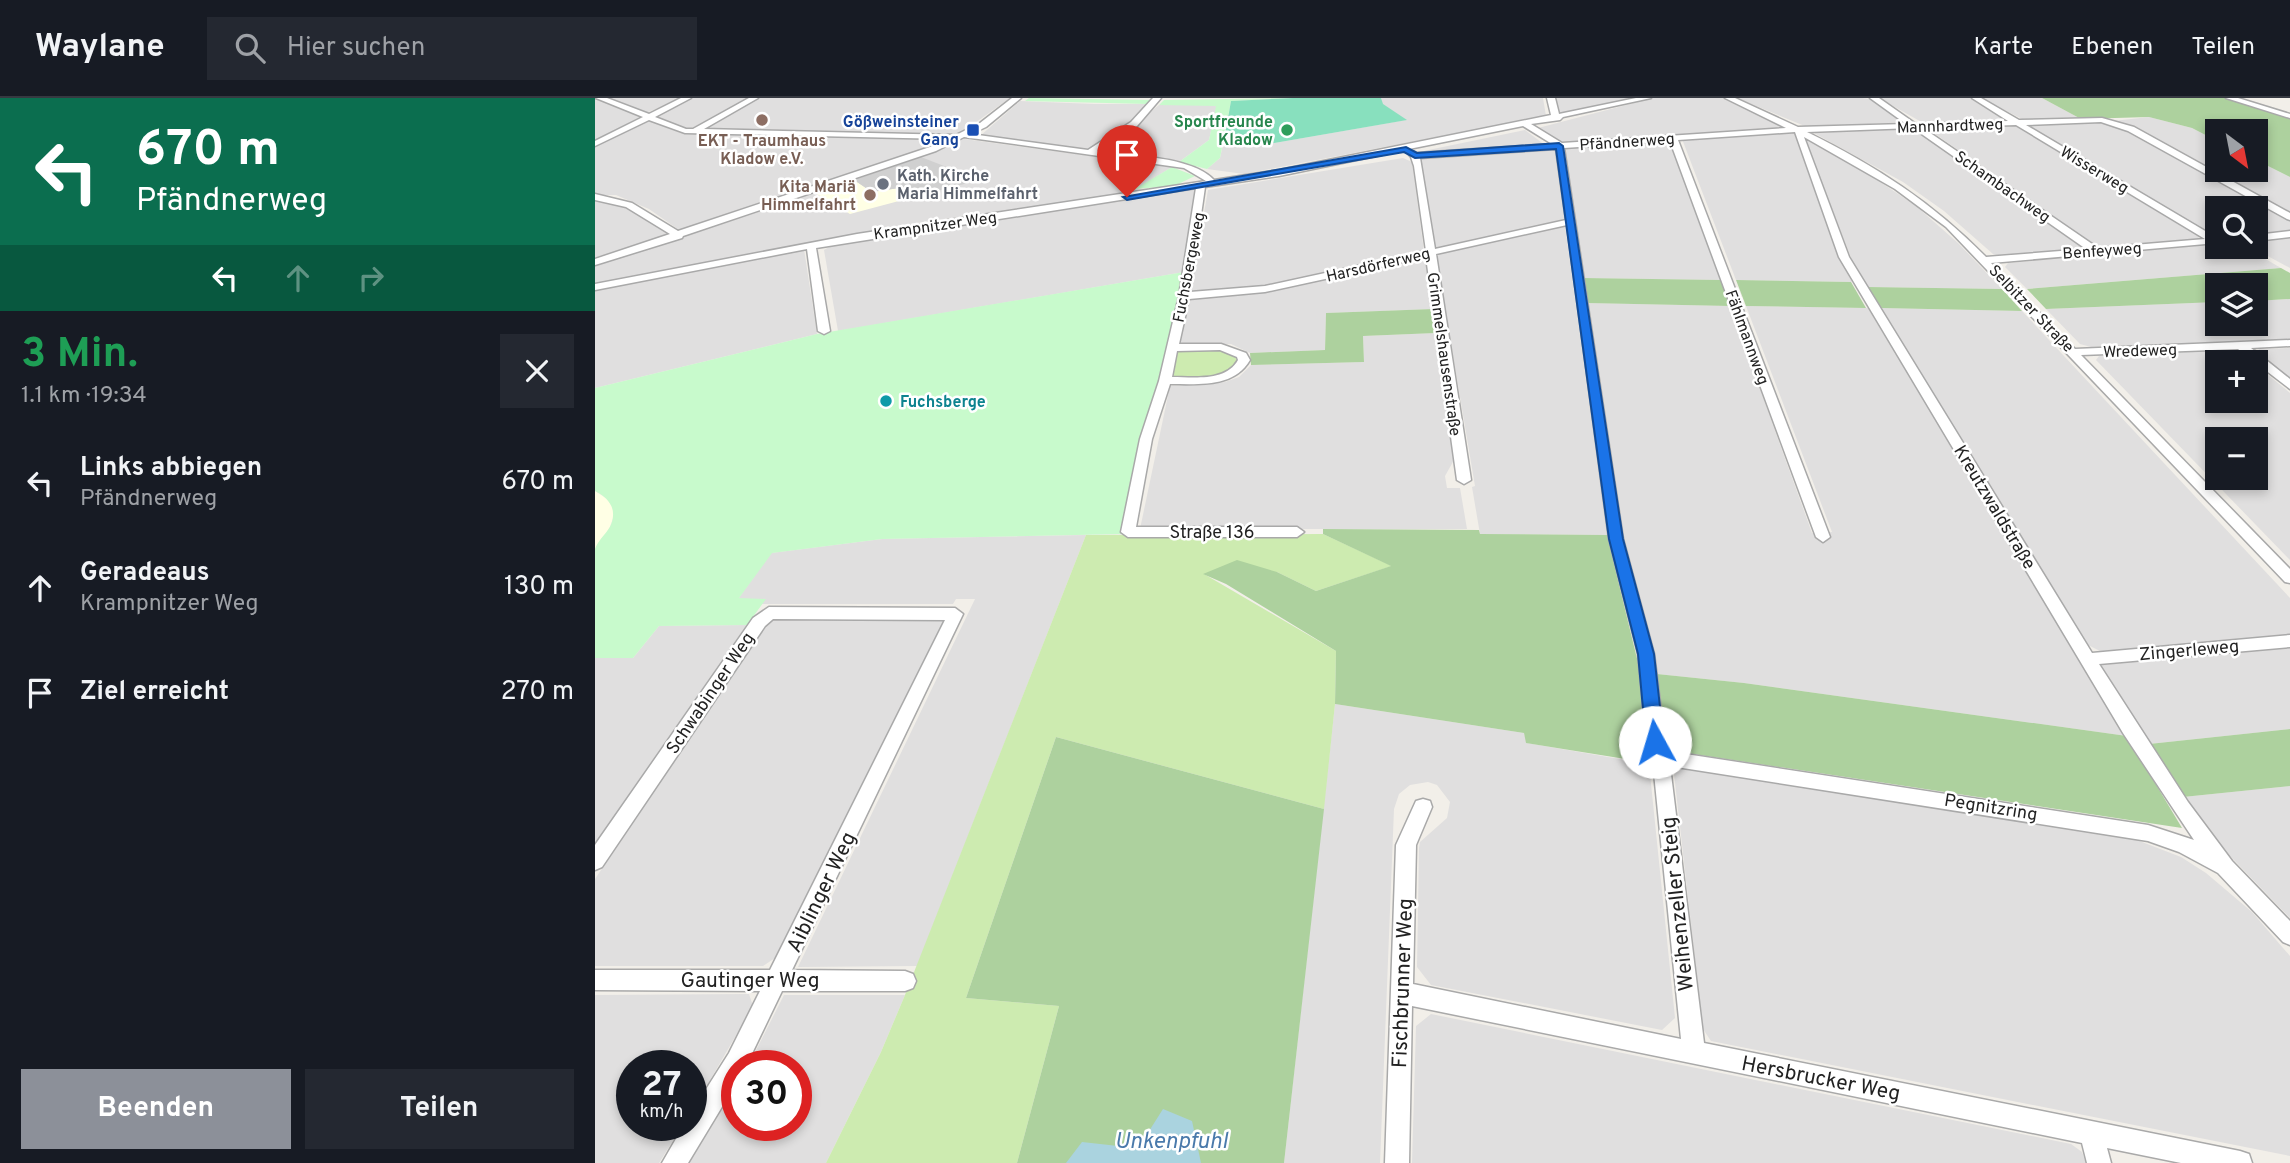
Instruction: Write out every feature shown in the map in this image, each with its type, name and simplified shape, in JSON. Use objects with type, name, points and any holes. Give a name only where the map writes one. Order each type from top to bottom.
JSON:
[{"type":"street","points":[[600,98],[692,132],[962,136],[1186,166],[1205,175],[1213,184]]},
{"type":"street","points":[[595,144],[646,116],[687,98]]},
{"type":"street","points":[[692,132],[754,98]]},
{"type":"street","points":[[595,262],[918,155],[962,136],[1017,98]]},
{"type":"street","points":[[1090,153],[1134,124],[1157,98]]},
{"type":"street","points":[[1551,98],[1554,114],[1560,118]]},
{"type":"street","name":"Krampnitzer Weg","points":[[595,287],[811,245],[1410,152],[1647,98]]},
{"type":"street","name":"Selbitzer Straße","points":[[1729,98],[1798,130],[1905,190],[1949,225],[1986,260],[2290,578]]},
{"type":"street","name":"Schambachweg","points":[[1874,98],[2097,251]]},
{"type":"street","name":"Wisserweg","points":[[1976,98],[2205,234]]},
{"type":"street","points":[[2230,98],[2290,116]]},
{"type":"street","name":"Mannhardtweg","points":[[1798,130],[2102,120],[2131,129],[2290,217]]},
{"type":"street","points":[[1527,125],[1559,146]]},
{"type":"street","name":"Pfändnerweg","points":[[1410,152],[1559,146],[1798,130]]},
{"type":"street","name":"Kreutzwaldstraße","points":[[1798,130],[1844,257],[2181,808],[2225,867]]},
{"type":"street","name":"Fählmannweg","points":[[1673,138],[1823,537]]},
{"type":"street","name":"Weihenzeller Steig","points":[[1559,146],[1616,539],[1646,654],[1657,757],[1663,773],[1694,1052]]},
{"type":"street","name":"Grimmelshausenstraße","points":[[1410,152],[1430,253],[1464,480]]},
{"type":"street","name":"Fuchsbergeweg","points":[[1128,532],[1146,439],[1164,381],[1184,296],[1201,186]]},
{"type":"street","points":[[595,197],[610,197],[635,207],[680,236]]},
{"type":"street","name":"Harsdörferweg","points":[[1184,296],[1265,289],[1570,222]]},
{"type":"street","points":[[2268,237],[2290,234]]},
{"type":"street","name":"Benfeyweg","points":[[1986,260],[2205,242]]},
{"type":"street","points":[[811,245],[824,331]]},
{"type":"street","name":"Wredeweg","points":[[2074,352],[2290,343]]},
{"type":"street","points":[[2243,347],[2290,385]]},
{"type":"street","name":"Fuchsbergeweg","points":[[1164,381],[1219,378],[1236,371],[1244,360],[1242,355],[1231,348],[1172,348]]},
{"type":"street","name":"Straße 136","points":[[1128,532],[1297,532]]},
{"type":"street","name":"Schwabinger Weg","points":[[595,861],[759,622],[769,613],[955,614]]},
{"type":"street","name":"Aiblinger Weg","points":[[674,1163],[737,1061],[955,614]]},
{"type":"street","name":"Zingerleweg","points":[[2088,659],[2290,641]]},
{"type":"street","name":"Pegnitzring","points":[[1657,757],[2107,825],[2185,845],[2225,867],[2290,934]]},
{"type":"street","name":"Fischbrunner Weg","points":[[1397,1163],[1406,845],[1423,807]]},
{"type":"street","name":"Gautinger Weg","points":[[595,980],[905,981]]},
{"type":"street","name":"Hersbrucker Weg","points":[[1402,993],[2240,1163]]},
{"type":"street","points":[[2092,1133],[2099,1163]]},
{"type":"shaded area","points":[[607,98],[683,98],[646,113]]},
{"type":"shaded area","points":[[692,98],[751,98],[688,130],[651,115]]},
{"type":"shaded area","points":[[757,98],[1010,98],[958,135],[703,128]]},
{"type":"shaded area","points":[[1381,98],[1543,98],[1546,116],[1244,174],[1207,169],[1220,158],[1224,140],[1263,145],[1406,120],[1382,104]]},
{"type":"shaded area","points":[[1555,98],[1636,98],[1564,113],[1558,112]]},
{"type":"shaded area","points":[[1653,98],[1723,98],[1789,128],[1563,144],[1538,128]]},
{"type":"shaded area","points":[[1737,98],[1871,99],[1907,122],[1807,127]]},
{"type":"shaded area","points":[[1879,98],[1970,98],[2008,119],[1925,124]]},
{"type":"shaded area","points":[[1981,98],[2042,98],[2081,119],[2026,121]]},
{"type":"shaded area","points":[[595,99],[640,117],[595,141]]},
{"type":"shaded area","points":[[1020,101],[1148,104],[1137,118],[1089,150],[980,136]]},
{"type":"shaded area","points":[[1159,105],[1217,105],[1209,140],[1179,162],[1099,152]]},
{"type":"shaded area","points":[[2149,117],[2192,128],[2205,135],[2205,166],[2132,127],[2113,121]]},
{"type":"shaded area","points":[[645,119],[681,133],[947,140],[682,232],[649,209],[616,195],[595,195],[595,146]]},
{"type":"shaded area","points":[[2095,122],[2125,129],[2205,173],[2205,182],[2222,182],[2248,196],[2205,196],[2205,231],[2030,126]]},
{"type":"shaded area","points":[[2012,125],[2020,127],[2199,236],[2198,240],[2105,248],[2095,245],[1928,129]]},
{"type":"shaded area","points":[[1910,128],[1918,130],[2084,246],[2082,250],[2002,257],[1993,254],[1944,211],[1903,182],[1814,133]]},
{"type":"shaded area","points":[[1525,130],[1545,145],[1414,153]]},
{"type":"shaded area","points":[[1794,131],[1839,255],[1852,282],[1736,280],[1682,139]]},
{"type":"shaded area","points":[[964,139],[1172,167],[1136,189],[1144,191],[916,223],[595,285],[595,266],[815,193]]},
{"type":"shaded area","points":[[1805,139],[1852,163],[1916,206],[1958,243],[2002,289],[1866,287],[1857,273]]},
{"type":"shaded area","points":[[1670,140],[1721,280],[1583,278],[1564,147]]},
{"type":"shaded area","points":[[1556,147],[1566,219],[1435,249],[1420,157]]},
{"type":"shaded area","points":[[921,157],[980,180],[929,193],[906,187],[872,192],[854,180]]},
{"type":"shaded area","points":[[1403,158],[1412,162],[1424,251],[1262,287],[1190,293],[1208,190]]},
{"type":"shaded area","points":[[2268,166],[2290,177],[2290,212],[2268,200],[2268,196],[2260,196],[2234,182],[2268,182]]},
{"type":"shaded area","name":"Kita Mariä Himmelfahrt","points":[[854,180],[872,192],[906,187],[929,193],[850,214],[815,193]]},
{"type":"shaded area","points":[[1198,189],[1184,272],[838,331],[824,250],[831,246],[914,230]]},
{"type":"shaded area","points":[[595,199],[608,199],[639,212],[670,235],[595,259]]},
{"type":"shaded area","points":[[2268,207],[2290,219],[2290,232],[2268,234]]},
{"type":"shaded area","points":[[1567,225],[1607,535],[1480,534],[1472,487],[1475,486],[1436,254]]},
{"type":"shaded area","points":[[2290,238],[2290,268],[2268,256],[2268,240]]},
{"type":"shaded area","points":[[2205,245],[2205,259],[2266,259],[2281,268],[2027,289],[2005,267],[2008,263]]},
{"type":"shaded area","points":[[804,249],[817,334],[595,388],[595,289]]},
{"type":"shaded area","points":[[1419,258],[1425,260],[1433,309],[1326,313],[1325,350],[1250,353],[1231,344],[1179,345],[1189,298],[1266,292]]},
{"type":"shaded area","points":[[2290,299],[2290,339],[2091,347],[2080,344],[2046,309],[2205,302],[2205,336],[2268,336],[2268,300]]},
{"type":"shaded area","points":[[1586,303],[1730,306],[1812,533],[1832,532],[1746,306],[1868,308],[2127,736],[1744,683],[1657,674],[1620,535]]},
{"type":"shaded area","points":[[1881,308],[2022,311],[2290,598],[2290,636],[2106,654],[2088,645]]},
{"type":"shaded area","points":[[1436,333],[1454,448],[1454,460],[1445,476],[1447,488],[1460,488],[1467,529],[1140,529],[1170,386],[1225,382],[1239,377],[1251,365],[1364,362],[1363,336]]},
{"type":"shaded area","points":[[2290,348],[2290,380],[2268,363],[2268,350],[2259,349]]},
{"type":"shaded area","points":[[2205,351],[2205,413],[2268,413],[2268,375],[2290,393],[2290,560],[2222,490],[2268,490],[2268,427],[2205,427],[2205,472],[2096,360],[2099,356]]},
{"type":"shaded area","points":[[595,491],[607,499],[613,508],[613,518],[608,532],[595,549]]},
{"type":"shaded area","points":[[1086,535],[917,966],[798,967],[975,599],[956,599],[953,604],[762,604],[738,599],[771,553],[882,539]]},
{"type":"shaded area","points":[[946,619],[778,956],[763,966],[595,966],[595,879],[770,620]]},
{"type":"shaded area","points":[[747,625],[595,845],[595,658],[633,658],[659,626]]},
{"type":"shaded area","points":[[2290,646],[2290,729],[2149,744],[2100,665]]},
{"type":"shaded area","points":[[1335,704],[1524,733],[1527,743],[1649,764],[1675,1018],[1662,1030],[1431,985],[1417,967],[1419,848],[1420,842],[1447,818],[1450,802],[1437,785],[1428,782],[1410,785],[1399,794],[1394,809],[1380,1163],[1284,1163]]},
{"type":"shaded area","points":[[1682,767],[2129,837],[2181,857],[2206,873],[2252,912],[2290,956],[2290,1156],[1711,1041],[1703,1029],[1674,774]]},
{"type":"shaded area","points":[[2290,786],[2290,918],[2202,827],[2183,797]]},
{"type":"shaded area","points":[[749,994],[753,1006],[728,1050],[721,1050],[721,1061],[707,1085],[707,1050],[616,1050],[616,1141],[673,1141],[659,1163],[595,1163],[595,995]]},
{"type":"shaded area","points":[[784,995],[905,995],[881,1052],[826,1163],[689,1163],[703,1141],[707,1141],[707,1134],[721,1111],[721,1141],[812,1141],[812,1050],[756,1050]]},
{"type":"shaded area","points":[[1431,1014],[2071,1144],[2082,1152],[2086,1163],[1412,1163],[1416,1026]]},
{"type":"green space","points":[[1029,98],[1152,100],[1148,104],[1025,101]]},
{"type":"green space","points":[[1293,98],[1231,101],[1220,158],[1207,169],[1179,162],[1209,140],[1216,106],[1159,105],[1164,100]]},
{"type":"green space","name":"Sportfreunde Kladow","points":[[1381,98],[1383,104],[1407,120],[1263,145],[1224,140],[1231,101]]},
{"type":"green space","points":[[2042,98],[2225,98],[2290,117],[2290,177],[2268,166],[2268,119],[2205,119],[2205,135],[2192,128],[2149,117],[2081,119]]},
{"type":"green space","points":[[1172,167],[1195,176],[1174,186],[1135,189]]},
{"type":"green space","points":[[2281,268],[2290,273],[2290,299],[2268,300],[2268,273],[2221,273]]},
{"type":"green space","points":[[1184,272],[1124,534],[882,539],[772,553],[739,598],[766,599],[747,625],[659,626],[633,658],[595,658],[595,549],[610,526],[613,516],[608,501],[595,491],[595,388],[817,334]]},
{"type":"green space","points":[[2205,274],[2205,302],[2046,309],[2027,289]]},
{"type":"green space","points":[[1583,278],[1721,280],[1730,306],[1586,303]]},
{"type":"green space","points":[[1736,280],[1851,282],[1866,308],[1746,306]]},
{"type":"green space","points":[[1868,287],[2002,289],[2022,311],[1881,308]]},
{"type":"green space","points":[[1433,309],[1436,333],[1363,336],[1364,362],[1251,365],[1250,353],[1325,350],[1326,313]]},
{"type":"green space","points":[[1177,350],[1232,350],[1239,359],[1227,371],[1210,376],[1173,378]]},
{"type":"green space","points":[[1323,529],[1479,530],[1480,534],[1607,535],[1640,671],[1644,762],[1526,743],[1524,733],[1335,704],[1336,651],[1226,584],[1203,574],[1237,560],[1277,572],[1316,591],[1391,566],[1323,534]]},
{"type":"green space","points":[[1323,534],[1392,566],[1316,591],[1277,572],[1204,574],[1336,651],[1335,704],[1324,809],[1056,737],[966,998],[1059,1006],[1017,1163],[826,1163],[881,1052],[905,995],[1086,535]]},
{"type":"green space","points":[[1657,674],[1744,683],[2127,736],[2182,828],[1660,749]]},
{"type":"green space","points":[[2290,729],[2290,786],[2183,797],[2149,744]]},
{"type":"green space","points":[[1056,737],[1324,809],[1284,1163],[1017,1163],[1059,1006],[966,998]]},
{"type":"water","name":"Unkenpfuhl","points":[[1163,1109],[1192,1121],[1201,1163],[1066,1163],[1082,1142],[1118,1146],[1144,1139]]},
{"type":"place","name":"EKT - Traumhaus Kladow e.V.","points":[[762,120]]},
{"type":"place","name":"Gößweinsteiner Gang","points":[[973,130]]},
{"type":"place","name":"Sportfreunde Kladow","points":[[1287,130]]},
{"type":"place","name":"Kath. Kirche Maria Himmelfahrt","points":[[883,184]]},
{"type":"place","name":"Kita Mariä Himmelfahrt","points":[[870,195]]},
{"type":"place","name":"Fuchsberge","points":[[886,401]]},
{"type":"route","points":[[1127,197],[1279,173],[1406,149],[1415,156],[1559,146],[1616,539],[1646,654],[1655,742]]}]
